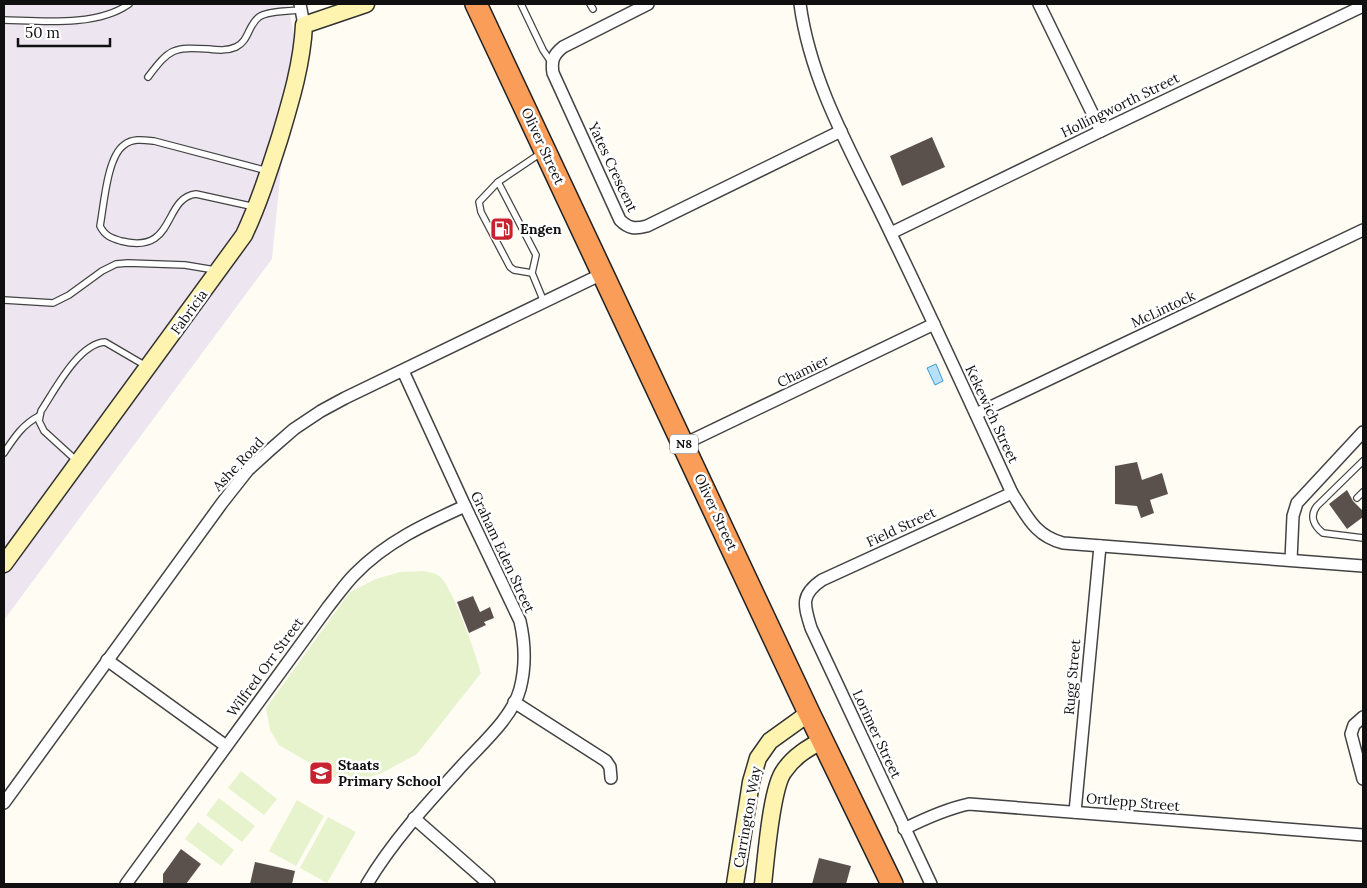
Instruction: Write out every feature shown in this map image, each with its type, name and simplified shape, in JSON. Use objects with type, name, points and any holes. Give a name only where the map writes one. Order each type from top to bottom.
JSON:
[{"type":"highway","name":"Oliver Street","points":[[476,4],[604,273],[809,713],[892,884]]},
{"type":"street","points":[[301,13],[366,4]]},
{"type":"street","points":[[552,62],[555,53],[563,47],[589,32],[648,4]]},
{"type":"street","name":"Kekewich Street","points":[[800,4],[807,42],[814,66],[841,131],[934,324],[1012,493],[1032,525],[1040,533],[1052,540],[1063,543],[1363,566]]},
{"type":"street","points":[[1038,4],[1101,130]]},
{"type":"street","name":"Hollingworth Street","points":[[891,233],[1101,130],[1363,6]]},
{"type":"street","name":"Fabricia","points":[[4,564],[244,235],[257,208],[269,172],[298,73],[303,48],[301,13]]},
{"type":"street","name":"Yates Crescent","points":[[552,62],[553,74],[620,220],[627,227],[636,229],[656,222],[841,131]]},
{"type":"street","name":"McLintock","points":[[976,414],[1363,230]]},
{"type":"street","name":"Ashe Road","points":[[4,803],[248,470],[294,430],[321,411],[604,273]]},
{"type":"street","name":"Chamier","points":[[684,444],[934,324]]},
{"type":"street","name":"Graham Eden Street","points":[[367,884],[414,818],[505,718],[520,689],[524,663],[524,640],[520,620],[403,371]]},
{"type":"street","points":[[1291,560],[1293,516],[1297,504],[1363,433]]},
{"type":"street","name":"Field Street","points":[[807,594],[822,580],[1012,493]]},
{"type":"street","name":"Wilfred Orr Street","points":[[126,884],[328,607],[355,574],[386,547],[421,525],[465,506]]},
{"type":"street","name":"Rugg Street","points":[[1075,812],[1100,546]]},
{"type":"street","name":"Lorimer Street","points":[[807,594],[804,603],[811,628],[931,884]]},
{"type":"street","points":[[107,660],[226,746]]},
{"type":"street","points":[[514,702],[606,761],[610,767],[611,778]]},
{"type":"street","name":"Carrington Way","points":[[735,884],[751,782],[758,758],[770,741],[809,713]]},
{"type":"street","points":[[1363,717],[1354,725],[1352,734],[1363,779]]},
{"type":"street","name":"Carrington Way","points":[[763,884],[777,787],[782,772],[793,759],[823,740]]},
{"type":"street","name":"Ortlepp Street","points":[[904,829],[949,808],[969,804],[1363,835]]},
{"type":"street","points":[[414,818],[489,884]]},
{"type":"lane","points":[[4,20],[56,21],[103,16],[129,4]]},
{"type":"lane","points":[[521,4],[543,50],[552,62]]},
{"type":"lane","points":[[148,77],[160,60],[177,49],[221,50],[233,48],[244,41],[255,21],[262,15],[301,13]]},
{"type":"lane","points":[[257,208],[196,194],[189,195],[182,200],[163,231],[154,240],[146,242],[126,242],[111,238],[100,226],[112,163],[123,145],[131,141],[141,139],[154,141],[269,172]]},
{"type":"lane","points":[[532,273],[514,270],[510,267],[481,212],[479,202],[498,182],[545,150]]},
{"type":"lane","points":[[498,182],[536,255],[532,273],[544,302]]},
{"type":"lane","points":[[4,300],[53,303],[69,296],[102,271],[116,264],[185,265],[219,270]]},
{"type":"lane","points":[[4,453],[19,430],[29,421],[39,416],[79,355],[90,346],[105,342],[148,368]]},
{"type":"lane","points":[[39,416],[40,426],[44,431],[78,462]]},
{"type":"lane","points":[[1363,461],[1318,506],[1313,515],[1314,523],[1323,533],[1363,538]]},
{"type":"lane","points":[[1357,498],[1363,492]]},
{"type":"shaded area","points":[[4,4],[288,4],[294,36],[272,259],[4,620]]},
{"type":"green space","points":[[424,571],[439,576],[450,592],[463,621],[481,673],[417,754],[382,773],[366,778],[339,780],[279,745],[270,730],[266,708],[350,592],[376,579],[400,572]]},
{"type":"green space","points":[[241,771],[277,799],[264,815],[228,788]]},
{"type":"green space","points":[[219,798],[255,826],[242,842],[206,815]]},
{"type":"green space","points":[[297,800],[324,816],[296,866],[269,851]]},
{"type":"green space","points":[[328,817],[356,832],[327,883],[300,868]]},
{"type":"green space","points":[[198,822],[234,850],[221,866],[185,839]]},
{"type":"water","points":[[936,364],[943,381],[935,385],[927,368]]},
{"type":"building","points":[[932,137],[945,167],[902,186],[890,156]]},
{"type":"building","points":[[1137,462],[1142,480],[1162,473],[1168,494],[1150,500],[1154,513],[1141,518],[1137,506],[1115,504],[1115,466]]},
{"type":"building","points":[[1347,490],[1353,501],[1363,511],[1363,517],[1347,529],[1329,504]]},
{"type":"building","points":[[473,596],[480,612],[490,607],[494,618],[484,622],[486,625],[469,633],[457,602]]},
{"type":"building","points":[[181,849],[201,864],[186,884],[163,884],[163,874]]},
{"type":"building","points":[[819,858],[851,866],[846,884],[812,884]]},
{"type":"building","points":[[255,862],[295,871],[292,884],[250,884]]},
{"type":"place","name":"Engen","points":[[502,229]]},
{"type":"place","name":"Staats Primary School","points":[[321,773]]}]
